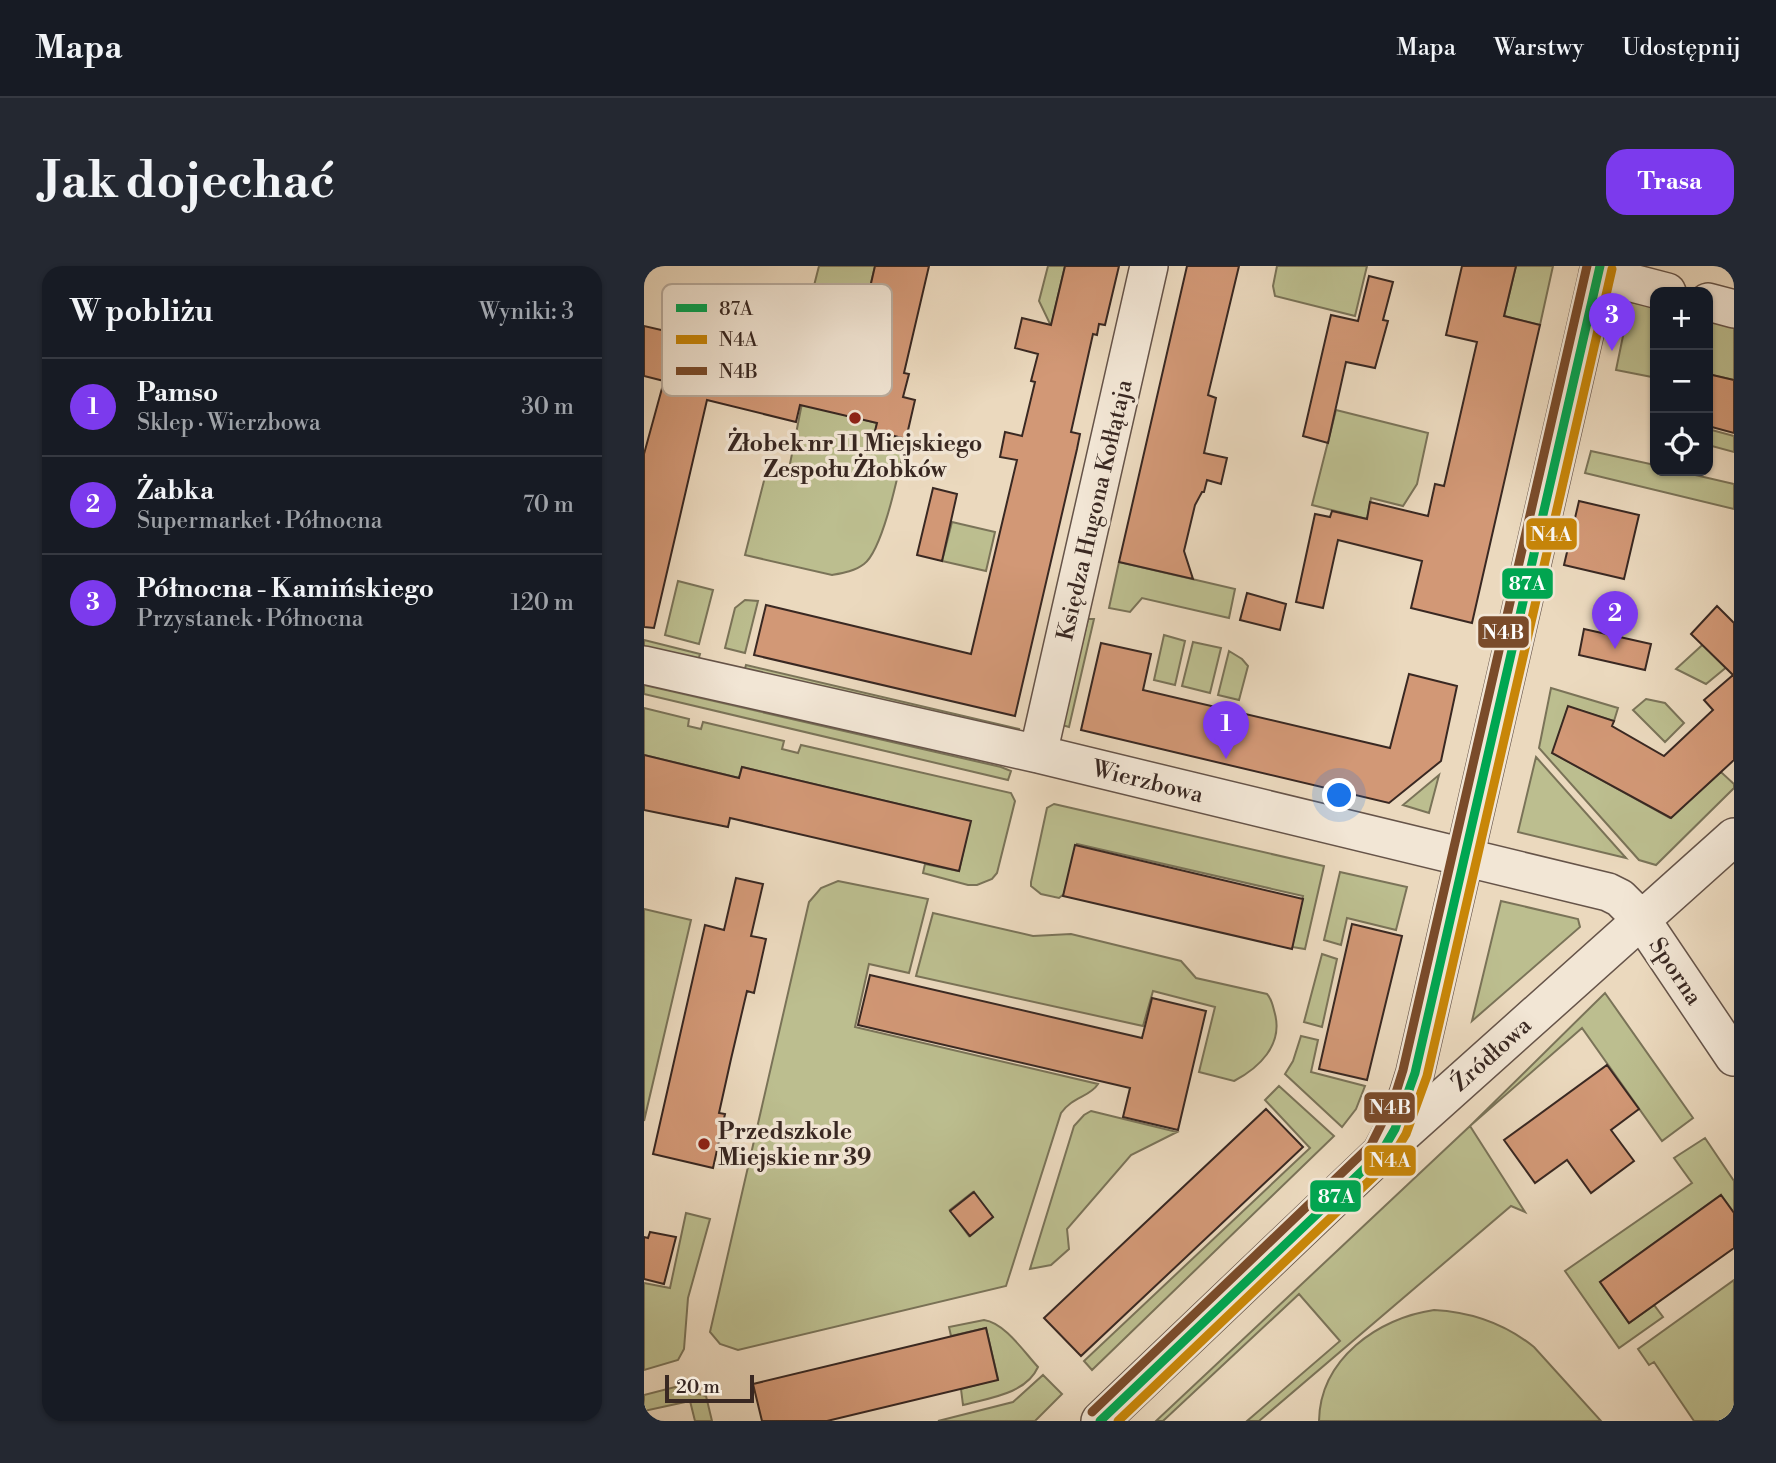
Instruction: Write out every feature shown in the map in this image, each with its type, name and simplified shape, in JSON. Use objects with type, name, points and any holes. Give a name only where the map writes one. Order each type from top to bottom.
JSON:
[{"type":"street","name":"Księdza Hugona Kołłątaja","points":[[1038,754],[1149,266]]},
{"type":"street","points":[[1381,1153],[1395,1129],[1415,1073],[1599,270],[1652,287]]},
{"type":"street","points":[[1713,303],[1734,309]]},
{"type":"street","name":"Wierzbowa","points":[[644,665],[1038,754],[1608,892],[1620,898],[1641,919]]},
{"type":"street","name":"Źródłowa","points":[[1100,1421],[1381,1153],[1734,838]]},
{"type":"street","name":"Sporna","points":[[1641,919],[1734,1057]]},
{"type":"green space","points":[[819,266],[875,266],[871,284],[814,284]]},
{"type":"green space","points":[[1048,266],[1065,266],[1051,326],[1039,301]]},
{"type":"green space","points":[[1277,266],[1367,266],[1355,316],[1275,296],[1273,286]]},
{"type":"green space","points":[[1516,266],[1553,266],[1540,325],[1504,316]]},
{"type":"green space","points":[[1630,302],[1650,306],[1650,377],[1616,370]]},
{"type":"green space","points":[[1713,320],[1734,325],[1734,380],[1713,375]]},
{"type":"green space","points":[[803,396],[845,396],[841,414],[877,423],[875,432],[906,439],[890,506],[878,542],[864,564],[849,571],[832,575],[745,555],[767,469],[788,474]]},
{"type":"green space","points":[[1336,410],[1428,433],[1417,484],[1403,506],[1371,498],[1367,519],[1312,505]]},
{"type":"green space","points":[[1713,430],[1734,436],[1734,452],[1713,446]]},
{"type":"green space","points":[[1591,451],[1650,464],[1650,476],[1700,476],[1734,484],[1734,509],[1585,473]]},
{"type":"green space","points":[[952,522],[995,532],[986,571],[942,561]]},
{"type":"green space","points":[[1119,562],[1235,589],[1229,618],[1142,598],[1130,612],[1109,608]]},
{"type":"green space","points":[[678,581],[713,590],[699,644],[665,635]]},
{"type":"green space","points":[[745,600],[758,601],[745,653],[725,648],[735,608]]},
{"type":"green space","points":[[1088,619],[1094,619],[1069,727],[1062,725]]},
{"type":"green space","points":[[1722,627],[1734,661],[1706,684],[1676,669]]},
{"type":"green space","points":[[1164,635],[1185,641],[1175,685],[1154,680]]},
{"type":"green space","points":[[644,640],[700,654],[698,661],[644,648]]},
{"type":"green space","points":[[1193,642],[1221,648],[1210,693],[1182,686]]},
{"type":"green space","points":[[1229,651],[1248,666],[1239,700],[1218,695]]},
{"type":"green space","points":[[746,665],[1019,729],[1017,735],[744,672]]},
{"type":"green space","points":[[644,685],[1011,771],[1008,780],[644,694]]},
{"type":"green space","points":[[1551,688],[1618,708],[1614,721],[1568,707],[1553,753],[1670,818],[1721,772],[1734,784],[1734,788],[1656,865],[1639,860],[1539,748]]},
{"type":"green space","points":[[1646,699],[1665,703],[1684,723],[1665,742],[1633,710]]},
{"type":"green space","points":[[644,708],[689,719],[688,726],[701,729],[703,722],[784,741],[782,749],[798,753],[801,745],[1011,793],[1015,801],[997,873],[992,879],[977,885],[968,885],[923,873],[925,864],[959,871],[970,821],[742,767],[739,778],[644,755]]},
{"type":"green space","points":[[1536,757],[1626,858],[1518,832]]},
{"type":"green space","points":[[1439,775],[1429,813],[1403,805]]},
{"type":"green space","points":[[1054,804],[1324,866],[1305,949],[1292,947],[1303,896],[1077,844],[1064,894],[1059,898],[1041,894],[1031,886],[1031,882],[1047,808]]},
{"type":"green space","points":[[1340,872],[1407,887],[1396,930],[1347,918],[1341,945],[1324,940]]},
{"type":"green space","points":[[838,881],[928,899],[909,973],[869,964],[855,1027],[1098,1084],[1061,1113],[1006,1286],[738,1350],[720,1344],[710,1332],[809,902],[821,888]],"holes":[[[973,1192],[993,1217],[969,1236],[950,1210]]]},
{"type":"green space","points":[[1501,901],[1578,919],[1580,927],[1472,1021]]},
{"type":"green space","points":[[644,909],[691,920],[644,1121]]},
{"type":"green space","points":[[933,913],[1033,936],[1071,934],[1181,961],[1196,978],[1267,994],[1277,1025],[1272,1045],[1260,1062],[1234,1081],[1199,1072],[1215,1007],[1153,991],[1143,1026],[916,976]]},
{"type":"green space","points":[[1322,954],[1337,959],[1322,1027],[1304,1022]]},
{"type":"green space","points":[[1605,993],[1693,1118],[1662,1141],[1582,1028],[1470,1126]]},
{"type":"green space","points":[[1301,1036],[1318,1040],[1311,1072],[1365,1086],[1356,1109],[1342,1127],[1285,1074],[1293,1061]]},
{"type":"green space","points":[[1279,1086],[1334,1136],[1092,1370],[1084,1361],[1310,1148],[1265,1100]]},
{"type":"green space","points":[[1091,1111],[1177,1132],[1131,1155],[1067,1229],[1069,1249],[1051,1265],[1030,1269],[1074,1126]]},
{"type":"green space","points":[[1470,1126],[1525,1212],[1511,1206],[1259,1421],[1247,1421],[1340,1341],[1299,1294],[1163,1421],[1156,1421]]},
{"type":"green space","points":[[1705,1138],[1734,1181],[1734,1213],[1721,1195],[1600,1282],[1629,1323],[1654,1305],[1663,1317],[1619,1348],[1565,1271],[1692,1183],[1674,1158]]},
{"type":"green space","points":[[686,1213],[710,1219],[688,1298],[684,1349],[678,1360],[644,1370],[644,1283],[670,1288]]},
{"type":"green space","points":[[1734,1280],[1734,1416],[1727,1421],[1694,1421],[1654,1362],[1649,1365],[1638,1349]]},
{"type":"green space","points":[[1434,1310],[1474,1316],[1511,1331],[1534,1347],[1601,1421],[1319,1421],[1322,1399],[1330,1379],[1341,1361],[1356,1345],[1393,1322]]},
{"type":"green space","points":[[984,1320],[1007,1332],[1038,1367],[1025,1383],[1016,1389],[963,1405],[961,1389],[998,1379],[986,1328],[951,1336],[949,1327]]},
{"type":"green space","points":[[1043,1375],[1062,1394],[1035,1421],[938,1421],[1013,1402]]},
{"type":"green space","points":[[675,1387],[706,1396],[712,1421],[695,1421],[690,1401],[644,1411],[644,1395]]},
{"type":"building","points":[[875,266],[929,266],[904,373],[909,374],[903,397],[915,400],[906,439],[875,431],[877,423],[800,405],[796,422],[707,400],[654,628],[644,627],[644,454],[662,388],[662,396],[892,396],[892,284],[871,284]]},
{"type":"building","points":[[1065,266],[1119,266],[1105,325],[1099,324],[1097,335],[1093,334],[1071,432],[1080,434],[1077,449],[1015,716],[754,655],[766,605],[971,654],[1017,460],[1000,457],[1005,432],[1022,436],[1035,382],[1031,381],[1038,354],[1015,348],[1022,318],[1051,325]]},
{"type":"building","points":[[1187,266],[1239,266],[1208,395],[1216,398],[1204,453],[1227,458],[1221,484],[1207,480],[1204,492],[1195,505],[1184,551],[1193,579],[1119,562]]},
{"type":"building","points":[[1462,266],[1516,266],[1504,316],[1540,325],[1472,623],[1411,608],[1422,561],[1338,540],[1323,608],[1296,602],[1315,514],[1330,517],[1332,511],[1367,519],[1370,502],[1428,516],[1435,484],[1444,486],[1477,342],[1446,335]]},
{"type":"building","points":[[1369,276],[1393,282],[1383,320],[1388,321],[1375,368],[1346,362],[1328,443],[1303,436],[1331,315],[1358,321]]},
{"type":"building","points":[[644,326],[662,330],[662,380],[644,376]]},
{"type":"building","points":[[1713,375],[1734,380],[1734,433],[1713,427]]},
{"type":"building","points":[[933,488],[957,494],[942,561],[917,555]]},
{"type":"building","points":[[1579,501],[1639,515],[1624,579],[1564,565]]},
{"type":"building","points":[[1247,593],[1286,604],[1280,630],[1240,620]]},
{"type":"building","points":[[1717,606],[1734,623],[1734,760],[1671,818],[1552,753],[1568,706],[1614,721],[1612,726],[1664,756],[1713,710],[1704,700],[1733,675],[1691,634]]},
{"type":"building","points":[[1584,629],[1651,644],[1645,670],[1579,655]]},
{"type":"building","points":[[1101,643],[1151,654],[1143,690],[1390,748],[1409,674],[1457,686],[1441,761],[1389,803],[1081,730]]},
{"type":"building","points":[[644,755],[739,778],[742,767],[971,821],[959,871],[730,818],[728,827],[644,810]]},
{"type":"building","points":[[1075,845],[1303,899],[1292,949],[1063,896]]},
{"type":"building","points":[[736,878],[763,884],[751,936],[766,939],[754,993],[747,991],[731,1059],[719,1113],[725,1114],[713,1168],[653,1154],[705,925],[724,930]]},
{"type":"building","points":[[1352,924],[1402,936],[1367,1080],[1319,1069]]},
{"type":"building","points":[[870,975],[1142,1038],[1152,998],[1206,1011],[1178,1130],[1123,1117],[1130,1088],[858,1025]]},
{"type":"building","points":[[1607,1065],[1639,1109],[1611,1130],[1634,1161],[1591,1193],[1567,1160],[1535,1183],[1504,1140]]},
{"type":"building","points":[[1266,1109],[1303,1147],[1081,1356],[1044,1318]]},
{"type":"building","points":[[974,1192],[993,1217],[970,1236],[950,1211]]},
{"type":"building","points":[[1721,1195],[1734,1213],[1734,1248],[1629,1323],[1600,1282]]},
{"type":"building","points":[[650,1232],[676,1237],[664,1284],[644,1279],[644,1237],[648,1238]]},
{"type":"building","points":[[986,1328],[998,1380],[827,1421],[762,1421],[753,1384]]},
{"type":"transit line","name":"N4B","points":[[1092,1412],[1371,1145],[1394,1099],[1403,1070],[1587,266]]},
{"type":"transit line","name":"87A","points":[[1100,1421],[1381,1153],[1395,1129],[1415,1073],[1600,266]]},
{"type":"transit line","name":"N4A","points":[[1118,1421],[1389,1162],[1406,1134],[1427,1076],[1612,269]]},
{"type":"place","name":"Północna - Kamińskiego","points":[[1612,351]]},
{"type":"place","name":"Żłobek nr 11 Miejskiego Zespołu Żłobków","points":[[855,418]]},
{"type":"place","name":"Żabka","points":[[1615,649]]},
{"type":"place","name":"Pamso","points":[[1226,759]]},
{"type":"place","name":"Przedszkole Miejskie nr 39","points":[[704,1144]]}]
